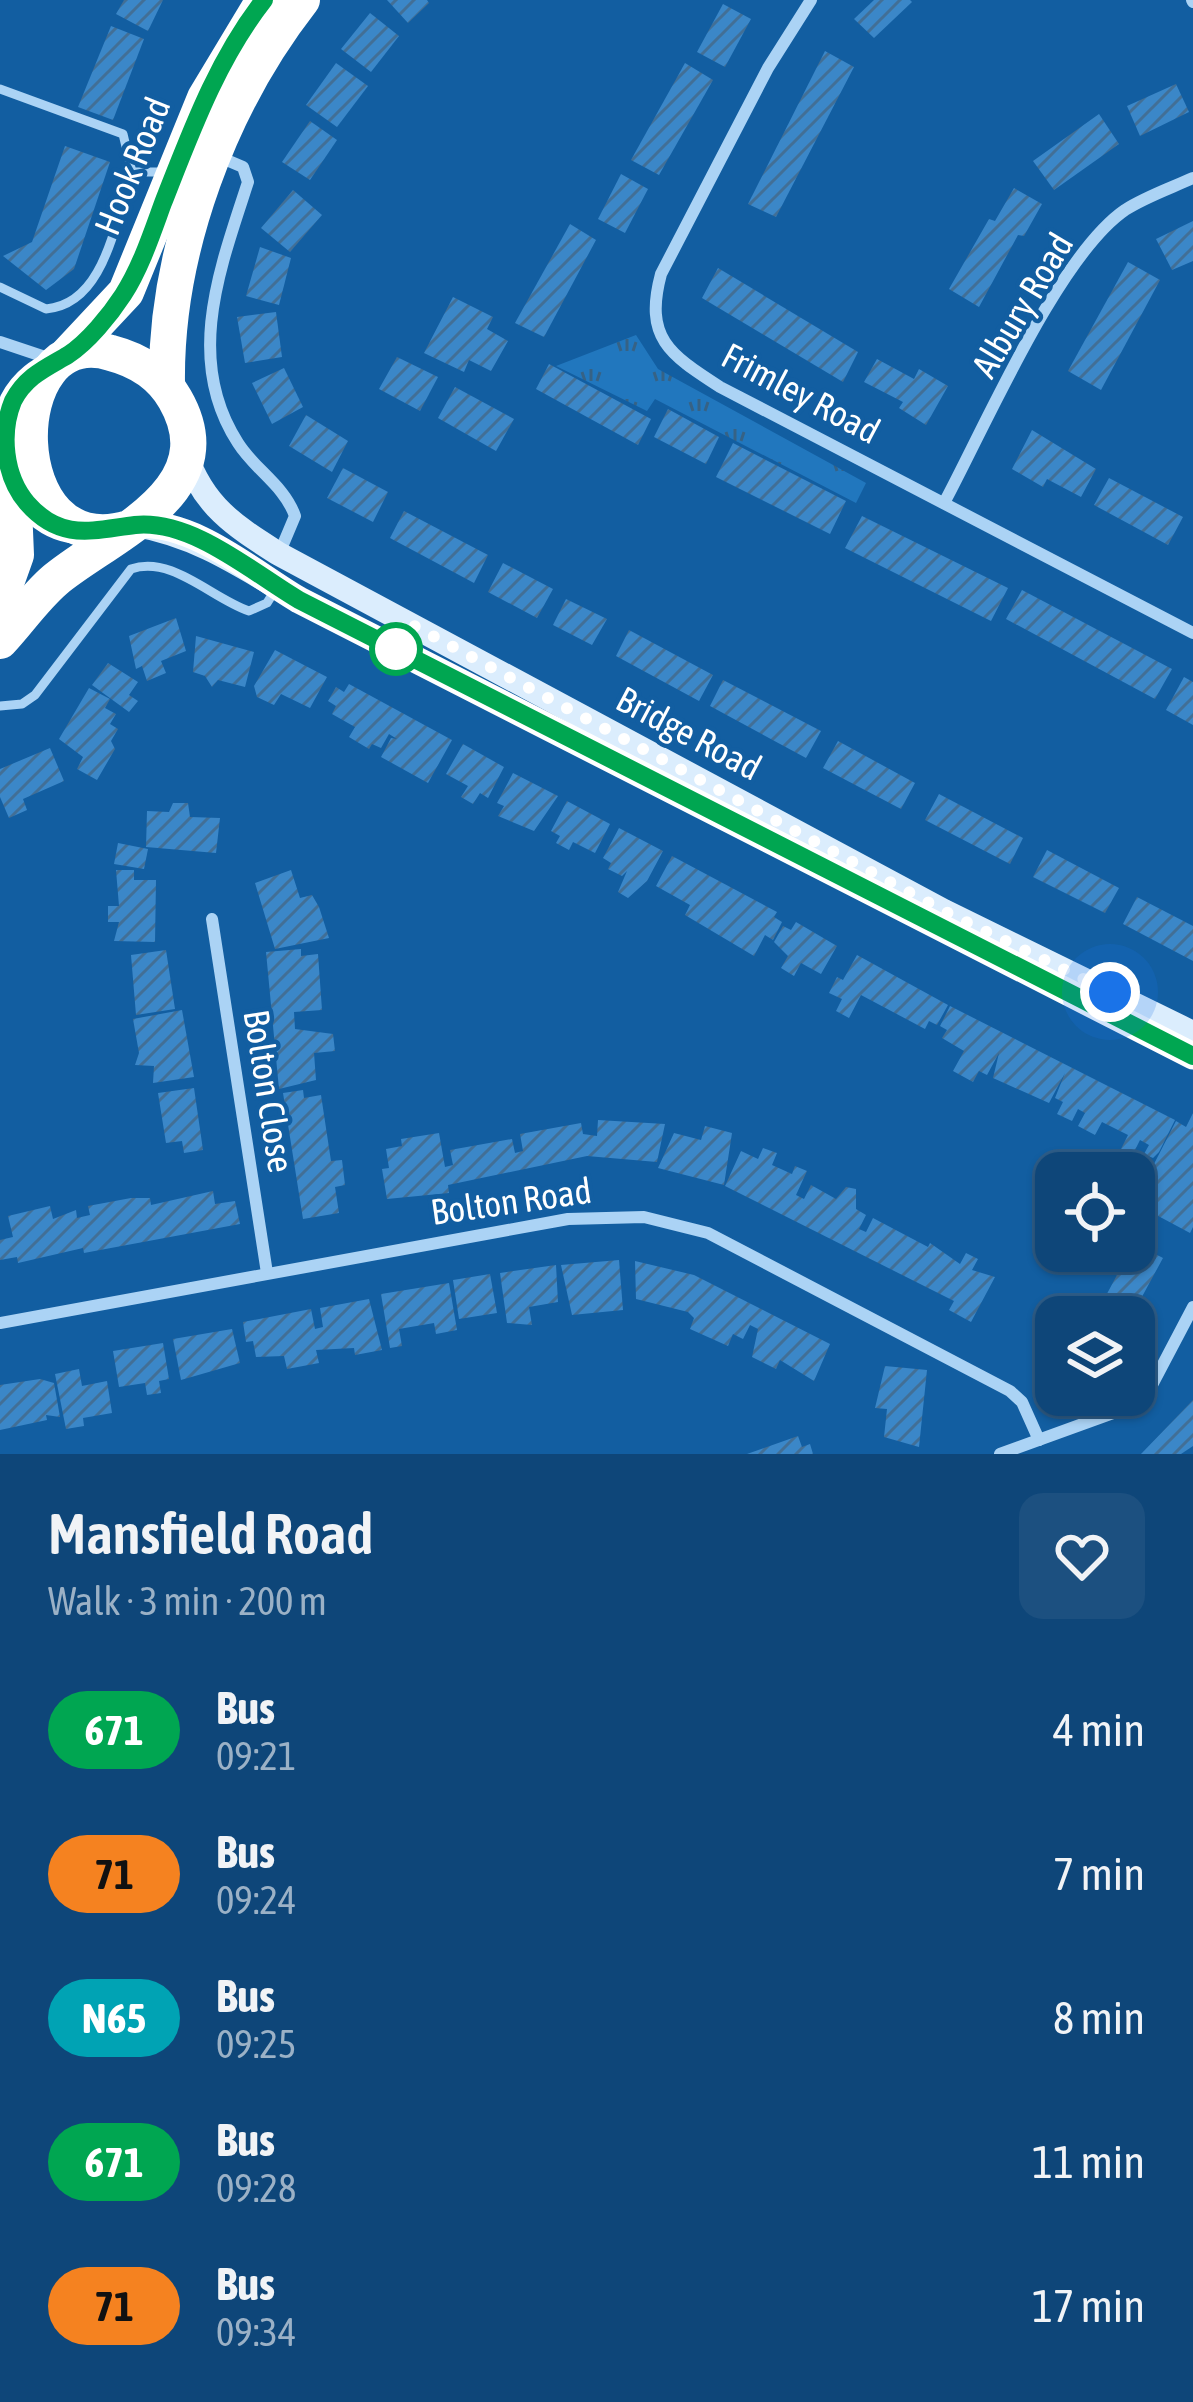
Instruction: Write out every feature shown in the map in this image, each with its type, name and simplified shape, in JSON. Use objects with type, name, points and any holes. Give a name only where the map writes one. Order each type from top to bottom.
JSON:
[{"type":"highway","name":"Hook Road","points":[[61,357],[126,292],[205,98],[264,0]]},
{"type":"highway","name":"Hook Road","points":[[166,384],[165,323],[174,275],[216,156],[243,90],[302,0]]},
{"type":"highway","points":[[0,600],[16,556],[4,432],[12,403],[29,378],[61,357],[104,351],[138,361],[166,384],[183,417],[186,455],[176,486],[157,511],[52,583],[0,641]]},
{"type":"highway","points":[[6,465],[50,522],[78,532],[132,526]]},
{"type":"street","name":"Frimley Road","points":[[811,0],[769,68],[661,274],[652,307],[659,336],[679,361],[720,387],[1193,633]]},
{"type":"street","points":[[216,156],[248,174],[215,283],[209,372],[221,413],[240,448],[290,500],[296,516],[279,554]]},
{"type":"street","name":"Albury Road","points":[[944,503],[1056,296],[1094,239],[1126,210],[1193,178]]},
{"type":"street","points":[[0,342],[61,357]]},
{"type":"street","name":"Bridge Road","points":[[186,455],[204,498],[221,517],[279,554],[944,911],[1193,1033]]},
{"type":"street","name":"Bridge Road","points":[[132,526],[176,532],[219,550],[277,587],[1193,1056]]},
{"type":"street","name":"Bolton Close","points":[[212,919],[267,1273]]},
{"type":"street","name":"Bolton Road","points":[[0,1323],[568,1219],[659,1220],[708,1233],[760,1257],[1010,1391],[1022,1402],[1039,1440]]},
{"type":"street","points":[[1000,1454],[1135,1405],[1151,1387],[1193,1307]]},
{"type":"lane","points":[[0,89],[123,134],[132,172],[93,283],[80,298],[46,309],[0,287]]},
{"type":"lane","points":[[132,172],[176,172]]},
{"type":"lane","points":[[0,706],[22,704],[35,695],[131,569],[148,563],[169,570],[249,611],[267,603],[277,587]]},
{"type":"green space","points":[[636,335],[658,369],[866,483],[856,503],[655,399],[647,411],[556,366]]},
{"type":"building","points":[[124,0],[163,0],[148,31],[116,14]]},
{"type":"building","points":[[387,0],[427,0],[429,3],[408,23]]},
{"type":"building","points":[[874,0],[912,2],[874,38],[854,19]]},
{"type":"building","points":[[723,4],[751,19],[725,67],[697,52]]},
{"type":"building","points":[[370,13],[399,36],[371,72],[341,49]]},
{"type":"building","points":[[111,26],[144,39],[113,120],[78,107]]},
{"type":"building","points":[[825,51],[854,67],[776,217],[748,204]]},
{"type":"building","points":[[336,63],[368,86],[337,127],[306,105]]},
{"type":"building","points":[[685,63],[713,80],[659,175],[631,160]]},
{"type":"building","points":[[1176,84],[1189,112],[1140,136],[1127,106]]},
{"type":"building","points":[[1099,114],[1119,144],[1054,190],[1033,161]]},
{"type":"building","points":[[310,121],[337,140],[310,180],[282,162]]},
{"type":"building","points":[[65,146],[110,162],[74,269],[46,290],[3,256],[32,242]]},
{"type":"building","points":[[621,174],[648,189],[625,233],[598,219]]},
{"type":"building","points":[[1014,188],[1042,204],[1024,236],[1018,235],[979,307],[949,289],[989,219],[995,221]]},
{"type":"building","points":[[293,190],[322,215],[290,252],[261,228]]},
{"type":"building","points":[[1193,221],[1193,261],[1172,270],[1156,239]]},
{"type":"building","points":[[570,224],[596,240],[544,337],[515,323]]},
{"type":"building","points":[[260,247],[291,258],[279,305],[246,296]]},
{"type":"building","points":[[1128,262],[1160,280],[1101,390],[1068,371]]},
{"type":"building","points":[[718,268],[858,352],[843,382],[702,298]]},
{"type":"building","points":[[453,297],[493,317],[487,329],[508,341],[491,371],[469,360],[464,372],[424,353]]},
{"type":"building","points":[[276,312],[282,357],[245,363],[237,317]]},
{"type":"building","points":[[397,357],[438,377],[420,411],[379,389]]},
{"type":"building","points":[[877,359],[914,379],[919,369],[948,386],[926,425],[899,408],[903,402],[864,382]]},
{"type":"building","points":[[549,364],[651,419],[638,445],[536,389]]},
{"type":"building","points":[[284,368],[303,407],[272,424],[252,383]]},
{"type":"building","points":[[455,387],[514,419],[496,451],[438,418]]},
{"type":"building","points":[[668,409],[719,437],[706,464],[654,437]]},
{"type":"building","points":[[306,415],[348,441],[332,472],[289,446]]},
{"type":"building","points":[[1032,430],[1096,469],[1081,497],[1047,479],[1043,487],[1012,469]]},
{"type":"building","points":[[733,443],[846,501],[830,534],[716,477]]},
{"type":"building","points":[[343,468],[388,492],[373,522],[327,498]]},
{"type":"building","points":[[1109,478],[1183,517],[1168,545],[1094,505]]},
{"type":"building","points":[[404,511],[488,555],[474,583],[390,538]]},
{"type":"building","points":[[862,516],[1008,588],[991,621],[845,548]]},
{"type":"building","points":[[503,563],[553,589],[537,618],[488,592]]},
{"type":"building","points":[[1022,590],[1172,669],[1155,699],[1006,619]]},
{"type":"building","points":[[566,599],[607,619],[592,645],[553,625]]},
{"type":"building","points":[[176,618],[186,651],[161,661],[166,673],[147,681],[142,666],[136,669],[129,636]]},
{"type":"building","points":[[629,630],[713,675],[699,701],[616,656]]},
{"type":"building","points":[[196,636],[254,652],[245,687],[218,680],[212,687],[205,676],[193,672]]},
{"type":"building","points":[[275,650],[327,677],[310,708],[281,694],[274,705],[257,697],[254,686]]},
{"type":"building","points":[[108,663],[138,682],[129,695],[138,701],[129,712],[92,685]]},
{"type":"building","points":[[1184,677],[1193,682],[1193,725],[1166,710]]},
{"type":"building","points":[[723,680],[821,731],[806,758],[710,706]]},
{"type":"building","points":[[349,684],[452,740],[428,783],[381,757],[391,738],[397,739],[389,734],[381,748],[372,744],[369,749],[349,737],[355,727],[332,714],[336,706],[328,701],[336,687],[344,692]]},
{"type":"building","points":[[89,688],[110,699],[105,708],[116,714],[110,724],[118,729],[111,741],[115,749],[97,780],[77,769],[83,757],[59,739]]},
{"type":"building","points":[[838,741],[915,783],[901,809],[823,768]]},
{"type":"building","points":[[463,744],[504,767],[488,798],[480,793],[473,804],[461,797],[468,786],[446,774]]},
{"type":"building","points":[[50,748],[64,781],[23,799],[27,810],[9,818],[0,797],[0,769]]},
{"type":"building","points":[[513,773],[558,796],[534,831],[498,816],[504,806],[497,803]]},
{"type":"building","points":[[939,794],[1023,838],[1010,864],[925,820]]},
{"type":"building","points":[[567,801],[610,824],[595,853],[573,842],[569,850],[556,843],[560,836],[551,831]]},
{"type":"building","points":[[173,803],[188,803],[190,817],[220,818],[216,853],[146,847],[147,811],[169,812]]},
{"type":"building","points":[[619,828],[663,851],[647,881],[628,898],[618,892],[627,871],[622,876],[608,869],[611,863],[603,858]]},
{"type":"building","points":[[118,843],[148,849],[144,869],[114,864]]},
{"type":"building","points":[[1047,850],[1119,888],[1105,913],[1033,877]]},
{"type":"building","points":[[672,856],[777,912],[774,917],[782,922],[773,940],[765,935],[754,956],[685,915],[690,905],[656,886]]},
{"type":"building","points":[[116,870],[134,870],[134,880],[156,880],[155,942],[114,941],[119,922],[108,922],[108,906],[119,906]]},
{"type":"building","points":[[291,870],[300,898],[312,895],[319,907],[329,938],[275,949],[255,883]]},
{"type":"building","points":[[1137,897],[1193,926],[1193,961],[1123,924]]},
{"type":"building","points":[[796,922],[837,946],[821,974],[801,963],[794,976],[781,968],[788,956],[774,942],[783,926],[791,930]]},
{"type":"building","points":[[301,949],[301,956],[318,954],[322,1010],[294,1012],[295,1029],[333,1034],[335,1051],[314,1053],[316,1080],[279,1089],[266,952]]},
{"type":"building","points":[[166,950],[175,1009],[136,1015],[131,955]]},
{"type":"building","points":[[857,955],[948,1005],[937,1025],[929,1021],[925,1029],[861,995],[849,1018],[836,1011],[842,999],[829,993]]},
{"type":"building","points":[[950,1006],[1175,1120],[1155,1156],[1155,1152],[1145,1152],[1149,1145],[1140,1140],[1134,1152],[1122,1152],[1128,1135],[1102,1122],[1095,1135],[1078,1126],[1085,1113],[1078,1109],[1072,1121],[1057,1114],[1063,1102],[1055,1098],[1065,1073],[1049,1103],[993,1078],[999,1053],[987,1075],[979,1071],[973,1082],[953,1071],[964,1051],[942,1038],[947,1030],[940,1026]]},
{"type":"building","points":[[182,1010],[194,1077],[153,1083],[154,1066],[135,1065],[139,1053],[133,1019]]},
{"type":"building","points":[[194,1088],[203,1150],[184,1153],[182,1141],[166,1143],[158,1093]]},
{"type":"building","points":[[303,1090],[304,1098],[321,1095],[331,1161],[342,1160],[345,1185],[335,1187],[339,1213],[303,1219],[283,1093]]},
{"type":"building","points":[[1193,1113],[1190,1233],[1155,1214],[1155,1162],[1176,1121],[1186,1127]]},
{"type":"building","points":[[598,1120],[665,1124],[657,1162],[587,1156],[448,1185],[449,1193],[387,1199],[382,1169],[389,1168],[386,1149],[402,1146],[401,1139],[439,1133],[445,1167],[453,1165],[450,1150],[512,1139],[515,1153],[523,1151],[520,1134],[581,1123],[583,1134],[597,1136]]},
{"type":"building","points":[[705,1126],[732,1133],[724,1185],[658,1168],[674,1133],[701,1140]]},
{"type":"building","points":[[763,1148],[777,1153],[772,1165],[792,1174],[795,1166],[807,1171],[796,1195],[804,1199],[811,1185],[836,1199],[846,1187],[856,1189],[856,1209],[866,1215],[859,1229],[866,1232],[873,1218],[928,1247],[930,1243],[960,1264],[966,1253],[978,1259],[972,1270],[995,1277],[971,1322],[949,1310],[954,1301],[725,1186],[741,1151],[758,1159]]},
{"type":"building","points":[[213,1191],[215,1204],[235,1201],[240,1224],[18,1263],[17,1257],[0,1260],[0,1240],[13,1237],[8,1216],[50,1206],[53,1219],[76,1210],[77,1218],[90,1215],[88,1206],[131,1198],[150,1198],[151,1205]]},
{"type":"building","points":[[1155,1254],[1163,1258],[1142,1296],[1106,1296],[1117,1275],[1110,1272],[1155,1272]]},
{"type":"building","points":[[619,1260],[623,1310],[572,1315],[561,1265]]},
{"type":"building","points":[[635,1261],[694,1275],[830,1344],[814,1381],[780,1360],[776,1369],[752,1357],[758,1329],[750,1325],[743,1339],[733,1334],[728,1346],[690,1329],[694,1318],[688,1312],[636,1299]]},
{"type":"building","points":[[556,1265],[558,1302],[529,1307],[532,1325],[507,1323],[500,1273]]},
{"type":"building","points":[[490,1274],[497,1313],[459,1319],[453,1280]]},
{"type":"building","points":[[449,1283],[457,1330],[436,1334],[434,1323],[399,1329],[402,1346],[390,1348],[381,1294]]},
{"type":"building","points":[[369,1299],[382,1350],[355,1355],[354,1348],[316,1350],[319,1363],[287,1369],[284,1356],[256,1357],[253,1341],[246,1342],[243,1322],[311,1309],[315,1329],[323,1327],[320,1308]]},
{"type":"building","points":[[232,1329],[240,1363],[181,1380],[173,1339]]},
{"type":"building","points":[[163,1343],[169,1379],[159,1381],[161,1393],[147,1395],[145,1383],[119,1387],[113,1351]]},
{"type":"building","points":[[885,1366],[927,1370],[919,1447],[884,1437],[887,1409],[875,1408]]},
{"type":"building","points":[[79,1369],[82,1386],[107,1381],[112,1413],[83,1418],[84,1426],[66,1429],[55,1374]]},
{"type":"building","points":[[40,1379],[54,1383],[60,1417],[46,1415],[47,1420],[0,1430],[0,1385]]},
{"type":"building","points":[[1193,1400],[1193,1446],[1181,1454],[1141,1454]]},
{"type":"building","points":[[798,1436],[802,1447],[810,1444],[813,1454],[747,1454]]},
{"type":"bus line","name":"671","points":[[264,0],[205,98],[126,292],[68,354],[29,378],[12,403],[4,432],[6,462],[28,505],[50,522],[78,532],[102,534],[136,525],[176,532],[219,550],[299,600],[1193,1056]]},
{"type":"route","points":[[396,649],[403,620],[944,911],[1110,992]]}]
